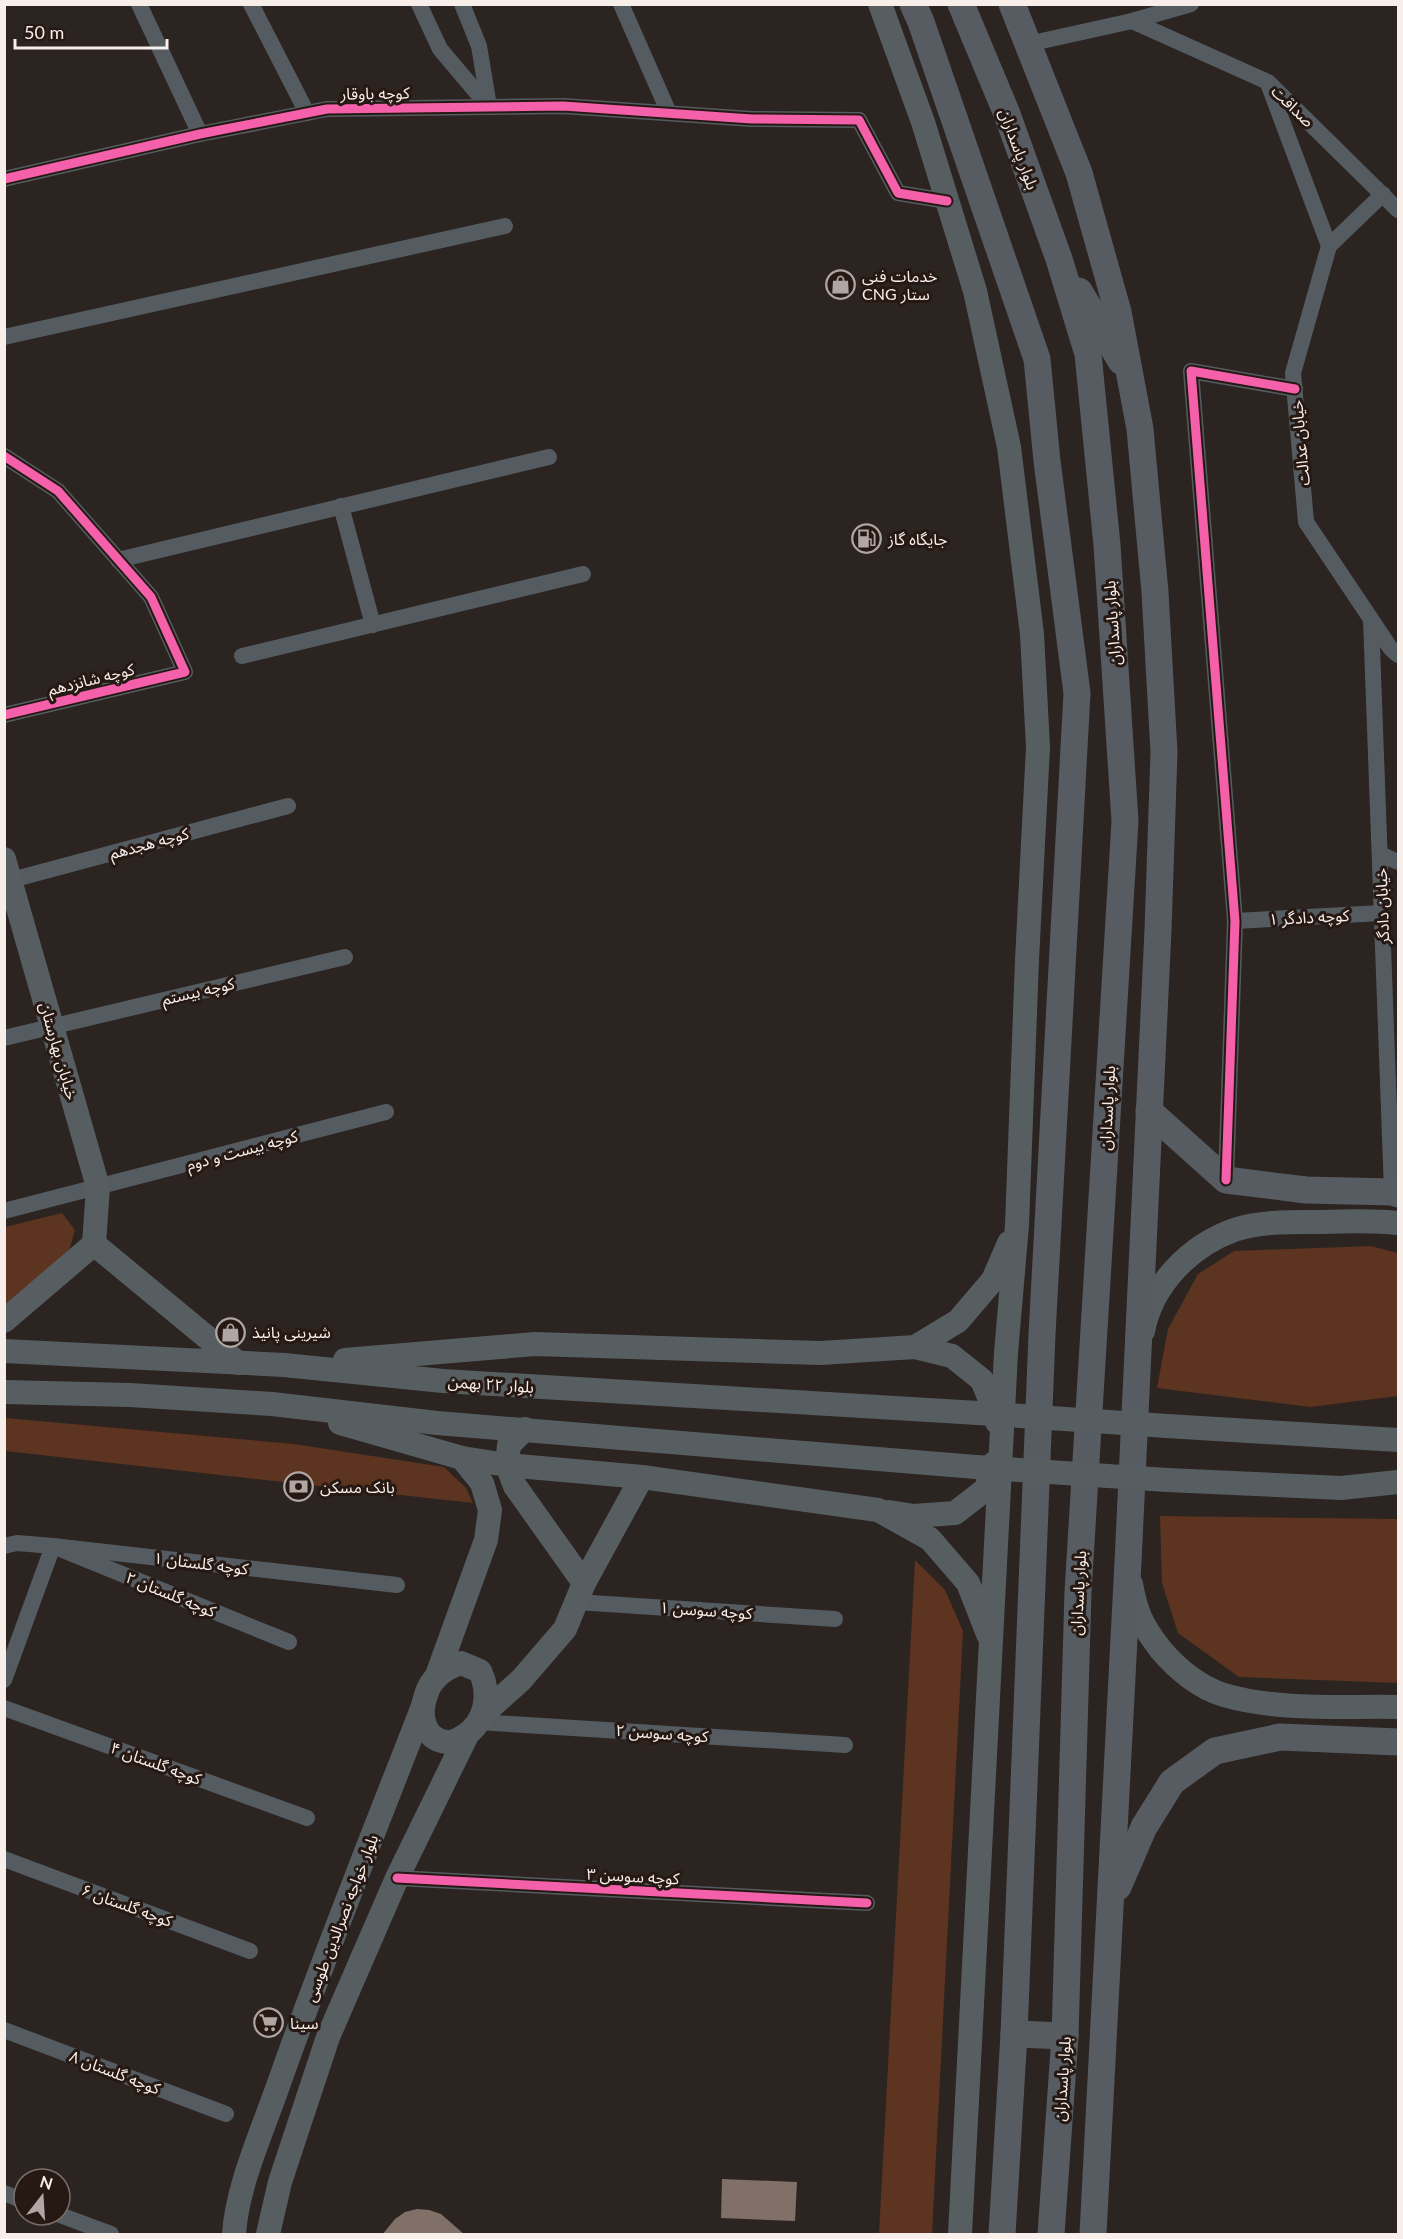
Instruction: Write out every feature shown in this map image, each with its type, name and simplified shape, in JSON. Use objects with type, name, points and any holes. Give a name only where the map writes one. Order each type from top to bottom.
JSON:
[{"type":"main road","points":[[880,4],[923,122],[975,291],[1009,447],[1032,634],[1038,747],[1017,1225],[1006,1353],[960,2235]]},
{"type":"main road","points":[[913,4],[1037,359],[1047,461],[1077,693],[1042,1334],[1014,2034],[1002,2235]]},
{"type":"main road","name":"بلوار پاسداران","points":[[961,4],[1007,114],[1059,259],[1088,354],[1107,545],[1125,821],[1078,1592],[1065,2036],[1051,2235]]},
{"type":"main road","points":[[1012,4],[1079,173],[1118,312],[1140,429],[1155,592],[1164,752],[1128,1562],[1093,2235]]},
{"type":"main road","points":[[1059,259],[1128,372]]},
{"type":"main road","points":[[1125,821],[1164,752]]},
{"type":"main road","name":"خیابان بهارستان","points":[[7,874],[98,1187],[94,1244]]},
{"type":"main road","points":[[1149,1111],[1226,1180],[1306,1190],[1395,1193]]},
{"type":"main road","points":[[1137,1362],[1147,1311],[1164,1282],[1184,1259],[1208,1242],[1235,1229],[1278,1223],[1379,1221],[1398,1223]]},
{"type":"main road","points":[[915,1347],[957,1321],[993,1280],[1017,1225]]},
{"type":"main road","points":[[4,1321],[94,1244],[238,1363]]},
{"type":"main road","points":[[272,1404],[462,1458],[507,1465],[642,1477],[914,1516],[955,1513],[986,1490],[997,1453],[997,1417],[982,1380],[951,1356],[915,1347],[821,1353],[535,1344],[284,1365]]},
{"type":"main road","name":"بلوار ۲۲ بهمن","points":[[4,1351],[284,1365],[443,1381],[1299,1434]]},
{"type":"main road","points":[[4,1392],[130,1395],[272,1404],[437,1423],[976,1467],[1167,1480],[1341,1488],[1398,1488]]},
{"type":"main road","points":[[1299,1434],[1398,1425]]},
{"type":"main road","points":[[525,1429],[509,1445],[507,1465],[515,1486],[580,1592]]},
{"type":"main road","points":[[1299,1434],[1398,1440]]},
{"type":"main road","points":[[462,1458],[482,1483],[490,1510],[486,1540],[436,1678],[427,1691],[423,1706],[424,1724],[429,1734],[448,1743],[476,1724],[521,1680],[565,1629],[580,1592],[642,1477]]},
{"type":"main road","points":[[1341,1488],[1398,1482]]},
{"type":"main road","points":[[878,1510],[930,1539],[938,1548],[968,1583],[991,1641]]},
{"type":"main road","points":[[1128,1562],[1135,1609],[1149,1635],[1170,1660],[1197,1683],[1223,1695],[1271,1704],[1398,1707]]},
{"type":"main road","points":[[436,1678],[451,1666],[461,1663],[480,1671],[486,1691],[476,1724]]},
{"type":"main road","name":"بلوار خواجه نصرالدین طوسی","points":[[234,2235],[234,2223],[247,2178],[298,2031],[423,1706]]},
{"type":"main road","name":"بلوار خواجه نصرالدین طوسی","points":[[268,2235],[280,2182],[328,2037],[397,1878],[476,1724]]},
{"type":"main road","points":[[1110,1905],[1143,1827],[1172,1782],[1215,1751],[1280,1737],[1398,1743]]},
{"type":"main road","points":[[1014,2034],[1065,2036]]},
{"type":"street","points":[[139,4],[200,134]]},
{"type":"street","points":[[250,4],[306,113]]},
{"type":"street","points":[[418,4],[440,49],[489,106]]},
{"type":"street","points":[[462,4],[479,46],[489,106]]},
{"type":"street","points":[[621,4],[669,113]]},
{"type":"street","points":[[1028,44],[1132,21],[1191,4]]},
{"type":"street","name":"صداقت","points":[[1132,21],[1268,82],[1398,210]]},
{"type":"street","points":[[1268,82],[1329,246],[1383,194]]},
{"type":"street","name":"کوچه باوقار","points":[[4,179],[200,134],[327,109],[563,106],[752,119],[859,120],[898,193],[947,201]]},
{"type":"street","points":[[4,337],[505,226]]},
{"type":"street","name":"خیابان عدالت","points":[[1329,246],[1293,373],[1306,522],[1391,649],[1398,655]]},
{"type":"street","points":[[1226,1180],[1235,921],[1191,371],[1295,389]]},
{"type":"street","points":[[4,456],[58,491],[118,560],[549,457]]},
{"type":"street","points":[[341,506],[373,625]]},
{"type":"street","name":"کوچه شانزدهم","points":[[4,715],[185,672],[151,597],[118,560]]},
{"type":"street","points":[[242,656],[584,574]]},
{"type":"street","name":"خیابان دادگر","points":[[1371,619],[1382,913],[1392,1017],[1395,1193]]},
{"type":"street","name":"کوچه هجدهم","points":[[7,874],[288,806]]},
{"type":"street","points":[[1380,854],[1398,861]]},
{"type":"street","name":"کوچه دادگر ۱","points":[[1235,921],[1382,913]]},
{"type":"street","name":"کوچه بیستم","points":[[4,1038],[345,957]]},
{"type":"street","name":"کوچه بیست و دوم","points":[[4,1211],[386,1112]]},
{"type":"street","name":"کوچه گلستان ۱","points":[[4,1546],[17,1543],[54,1546],[397,1585]]},
{"type":"street","points":[[4,1680],[54,1546]]},
{"type":"street","name":"کوچه گلستان ۲","points":[[54,1546],[289,1642]]},
{"type":"street","name":"کوچه سوسن ۱","points":[[580,1592],[836,1619]]},
{"type":"street","name":"کوچه گلستان ۴","points":[[4,1708],[307,1818]]},
{"type":"street","name":"کوچه سوسن ۲","points":[[476,1724],[845,1745]]},
{"type":"street","name":"کوچه گلستان ۶","points":[[4,1859],[250,1951]]},
{"type":"street","name":"کوچه سوسن ۳","points":[[397,1878],[867,1903]]},
{"type":"street","name":"کوچه گلستان ۸","points":[[4,2030],[226,2114]]},
{"type":"street","points":[[72,2220],[111,2235]]},
{"type":"shaded area","points":[[62,1213],[75,1230],[68,1254],[5,1307],[5,1227]]},
{"type":"shaded area","points":[[1371,1246],[1398,1253],[1398,1396],[1310,1407],[1157,1388],[1168,1329],[1198,1274],[1234,1251]]},
{"type":"shaded area","points":[[5,1418],[294,1444],[444,1467],[466,1488],[473,1503],[5,1451]]},
{"type":"shaded area","points":[[1160,1516],[1398,1519],[1398,1683],[1239,1677],[1178,1633],[1162,1583]]},
{"type":"shaded area","points":[[915,1560],[945,1590],[963,1631],[932,2234],[879,2234]]},
{"type":"building","points":[[722,2179],[797,2182],[795,2221],[721,2218]]},
{"type":"building","points":[[417,2209],[441,2214],[465,2235],[382,2235],[395,2219],[405,2212]]},
{"type":"cycle path","points":[[4,179],[200,134],[327,109],[563,106],[752,119],[859,120],[898,193],[947,201]]},
{"type":"cycle path","points":[[1226,1180],[1235,921],[1191,371],[1295,389]]},
{"type":"cycle path","points":[[4,456],[58,491],[151,597],[185,672],[4,715]]},
{"type":"cycle path","points":[[397,1878],[867,1903]]},
{"type":"place","name":"خدمات فنی‌ CNG ستار","points":[[841,285]]},
{"type":"place","name":"جایگاه گاز","points":[[867,539]]},
{"type":"place","name":"شیرینی پانیذ","points":[[231,1332]]},
{"type":"place","name":"بانک مسکن","points":[[299,1487]]},
{"type":"place","name":"سینا","points":[[269,2023]]}]
